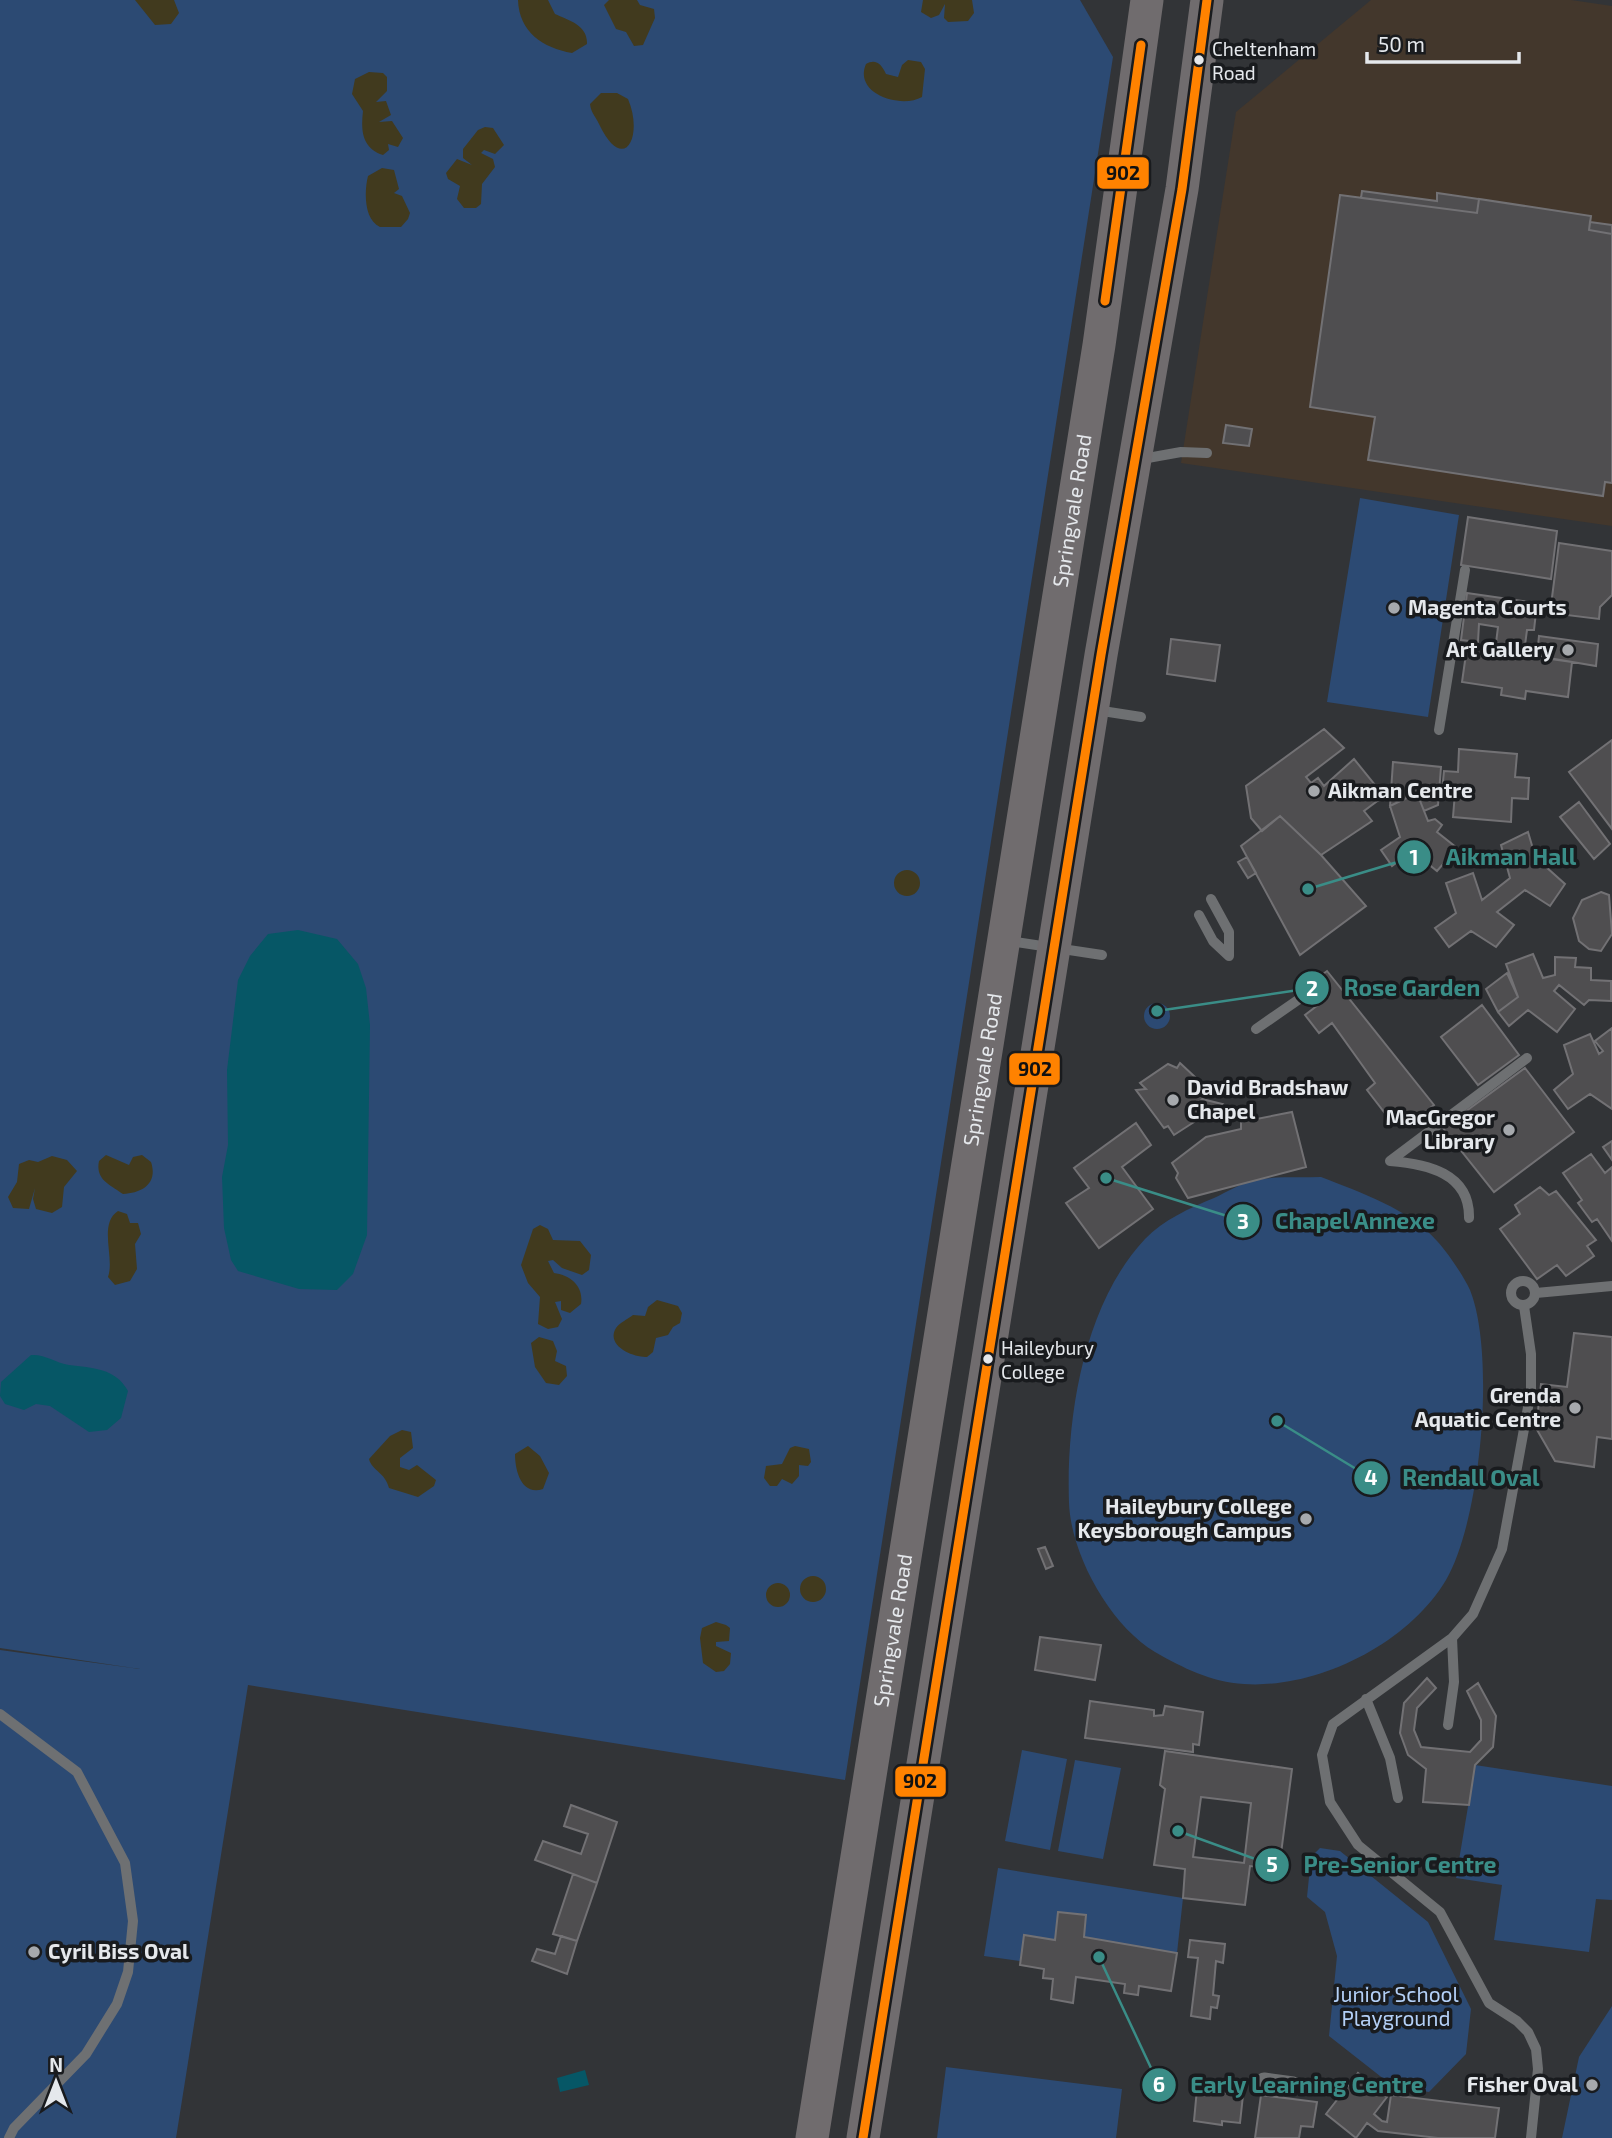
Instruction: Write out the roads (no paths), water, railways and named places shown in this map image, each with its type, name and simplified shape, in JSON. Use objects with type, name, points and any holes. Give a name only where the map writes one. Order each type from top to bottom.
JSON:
[{"type":"highway","points":[[863,2138],[1092,709],[1182,189],[1206,0]]},
{"type":"highway","name":"Springvale Road","points":[[812,2138],[1099,345],[1141,9]]},
{"type":"street","points":[[1264,2082],[1293,2086]]},
{"type":"lane","points":[[1136,460],[1181,452],[1207,453]]},
{"type":"lane","points":[[1439,730],[1465,570]]},
{"type":"lane","points":[[1092,709],[1141,717]]},
{"type":"lane","points":[[1199,915],[1213,941],[1229,956],[1229,932],[1211,899]]},
{"type":"lane","points":[[1005,940],[1102,955]]},
{"type":"lane","points":[[1256,1029],[1321,984]]},
{"type":"lane","points":[[1469,1218],[1470,1200],[1461,1188],[1442,1173],[1428,1165],[1390,1161],[1527,1058]]},
{"type":"lane","points":[[1524,1281],[1530,1283],[1536,1293],[1532,1302],[1524,1306],[1515,1303],[1510,1296],[1511,1288],[1516,1282],[1524,1281]]},
{"type":"lane","points":[[1536,1293],[1612,1286]]},
{"type":"lane","points":[[1524,1306],[1531,1354],[1531,1391],[1502,1549],[1473,1614],[1452,1638],[1333,1724],[1322,1755],[1330,1802],[1358,1845],[1440,1912],[1489,2003],[1517,2021],[1528,2032],[1536,2049],[1538,2069],[1531,2138]]},
{"type":"lane","points":[[1448,1725],[1454,1682],[1452,1638]]},
{"type":"lane","points":[[1366,1699],[1390,1758],[1398,1798]]},
{"type":"lane","points":[[0,1714],[77,1772],[125,1863],[133,1921],[128,1972],[117,2004],[86,2054],[14,2128],[9,2138]]},
{"type":"place","name":"Cheltenham Road","points":[[1199,60]]},
{"type":"place","name":"Magenta Courts","points":[[1394,608]]},
{"type":"place","name":"Art Gallery","points":[[1568,650]]},
{"type":"place","name":"Aikman Centre","points":[[1314,791]]},
{"type":"place","name":"Aikman Hall","points":[[1308,889]]},
{"type":"place","name":"Rose Garden","points":[[1157,1011]]},
{"type":"place","name":"David Bradshaw Chapel","points":[[1173,1100]]},
{"type":"place","name":"MacGregor Library","points":[[1509,1130]]},
{"type":"place","name":"Chapel Annexe","points":[[1106,1178]]},
{"type":"place","name":"Haileybury College","points":[[988,1359]]},
{"type":"place","name":"Grenda Aquatic Centre","points":[[1575,1408]]},
{"type":"place","name":"Rendall Oval","points":[[1277,1421]]},
{"type":"place","name":"Haileybury College Keysborough Campus","points":[[1306,1519]]},
{"type":"place","name":"Pre-Senior Centre","points":[[1178,1831]]},
{"type":"place","name":"Cyril Biss Oval","points":[[34,1952]]},
{"type":"place","name":"Early Learning Centre","points":[[1099,1957]]},
{"type":"place","name":"Fisher Oval","points":[[1592,2085]]},
{"type":"park label","name":"Junior School Playground","points":[[1396,2007]]}]
